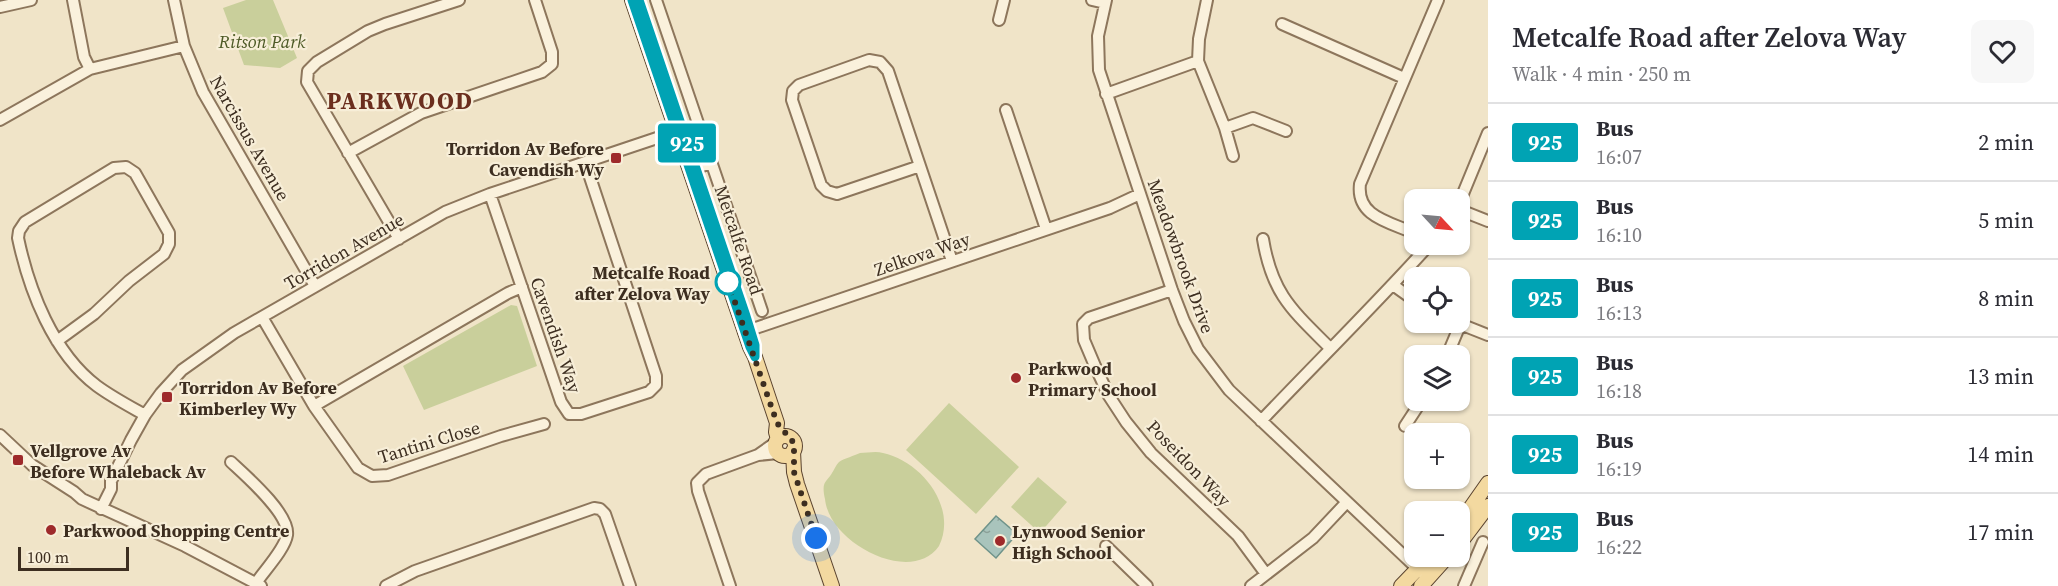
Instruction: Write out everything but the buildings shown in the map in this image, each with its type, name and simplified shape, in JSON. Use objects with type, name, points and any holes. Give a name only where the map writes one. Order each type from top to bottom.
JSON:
[{"type":"main road","name":"Metcalfe Road","points":[[632,0],[680,130]]},
{"type":"main road","name":"Metcalfe Road","points":[[639,0],[777,423],[782,446]]},
{"type":"main road","points":[[782,446],[794,472],[832,586]]},
{"type":"main road","points":[[1470,509],[1488,483]]},
{"type":"main road","points":[[1470,530],[1488,506]]},
{"type":"main road","points":[[1401,586],[1422,578],[1435,567]]},
{"type":"street","points":[[0,8],[31,0]]},
{"type":"street","points":[[73,0],[84,57],[90,69]]},
{"type":"street","name":"Narcissus Avenue","points":[[174,0],[184,46],[203,92],[315,286]]},
{"type":"street","points":[[399,239],[307,82],[308,71],[317,62],[368,31],[459,0]]},
{"type":"street","points":[[348,153],[421,113],[542,72],[552,63],[552,52],[535,0]]},
{"type":"street","points":[[656,0],[762,311]]},
{"type":"street","points":[[999,20],[1004,0]]},
{"type":"street","points":[[1092,0],[1106,2]]},
{"type":"street","points":[[1207,0],[1199,39],[1198,61],[1225,128],[1233,156]]},
{"type":"street","points":[[1404,228],[1366,210],[1358,194],[1360,184],[1438,0]]},
{"type":"street","name":"Meadowbrook Drive","points":[[1106,2],[1098,36],[1099,69],[1172,290],[1198,349],[1229,390],[1422,578]]},
{"type":"street","points":[[1282,24],[1404,78]]},
{"type":"street","points":[[0,120],[90,69],[184,46]]},
{"type":"street","points":[[920,166],[837,194],[827,191],[821,185],[792,100],[793,91],[799,85],[869,60],[880,62],[888,71],[920,166],[952,261]]},
{"type":"street","points":[[1106,94],[1198,61]]},
{"type":"street","points":[[1006,110],[1046,229]]},
{"type":"street","points":[[1225,128],[1254,118],[1286,131]]},
{"type":"street","name":"Torridon Avenue","points":[[99,504],[105,485],[111,480],[144,415],[161,393],[182,370],[234,333],[445,212],[490,194],[657,138],[665,131],[680,130]]},
{"type":"street","points":[[1465,189],[1488,133]]},
{"type":"street","name":"Cavendish Way","points":[[490,194],[561,402],[569,414],[580,414],[649,392],[656,385],[656,376],[585,162]]},
{"type":"street","points":[[693,169],[711,163]]},
{"type":"street","points":[[57,341],[94,314],[129,281],[164,254],[169,244],[169,233],[135,173],[126,167],[114,168],[26,222],[19,231],[18,238],[41,312],[57,341],[82,372],[97,386],[144,415]]},
{"type":"street","name":"Zelkova Way","points":[[747,330],[1110,208],[1125,206],[1141,197]]},
{"type":"street","points":[[1470,214],[1488,221]]},
{"type":"street","points":[[1263,239],[1266,258],[1281,295],[1298,317],[1330,348]]},
{"type":"street","points":[[1261,421],[1420,255]]},
{"type":"street","points":[[1393,285],[1404,293]]},
{"type":"street","points":[[314,406],[522,287]]},
{"type":"street","name":"Poseidon Way","points":[[1172,290],[1089,318],[1083,324],[1084,340],[1109,396],[1126,422],[1151,453],[1238,536],[1266,574]]},
{"type":"street","name":"Tantini Close","points":[[262,317],[314,406],[358,468],[372,476],[388,475],[501,436],[544,424]]},
{"type":"street","points":[[1470,328],[1488,334]]},
{"type":"street","points":[[0,435],[32,465],[82,499],[99,504],[115,516],[124,517],[258,584],[284,545],[287,535],[286,525],[264,494],[231,462]]},
{"type":"street","points":[[730,586],[697,483],[706,474],[782,446]]},
{"type":"street","points":[[1251,586],[1313,538],[1346,503]]},
{"type":"street","points":[[386,586],[407,581],[565,518],[596,508],[604,514],[630,586]]},
{"type":"street","points":[[1464,586],[1483,542]]},
{"type":"street","points":[[1106,546],[1147,586]]},
{"type":"green space","name":"Ritson Park","points":[[246,0],[273,0],[297,58],[280,68],[244,65],[223,8]]},
{"type":"green space","points":[[511,305],[517,306],[537,366],[424,410],[403,366]]},
{"type":"green space","points":[[949,403],[1019,467],[976,514],[906,450]]},
{"type":"green space","points":[[880,452],[897,458],[910,465],[932,488],[940,502],[944,516],[944,531],[939,546],[926,557],[910,562],[892,560],[873,554],[855,544],[841,531],[830,515],[824,496],[825,484],[839,462],[860,453]]},
{"type":"green space","points":[[1038,477],[1067,502],[1040,533],[1011,507]]},
{"type":"water","points":[[996,516],[1017,534],[996,558],[975,539]]},
{"type":"bus line","name":"925","points":[[632,0],[755,357],[755,345],[746,316],[639,0]]},
{"type":"place","name":"Torridon Av Before Cavendish Wy","points":[[616,158]]},
{"type":"place","name":"Metcalfe Road after Zelova Way","points":[[728,282]]},
{"type":"place","name":"Parkwood Primary School","points":[[1016,378]]},
{"type":"place","name":"Torridon Av Before Kimberley Wy","points":[[167,397]]},
{"type":"place","name":"Vellgrove Av Before Whaleback Av","points":[[18,460]]},
{"type":"place","name":"Parkwood Shopping Centre","points":[[51,530]]},
{"type":"place","name":"Lynwood Senior High School","points":[[1000,541]]},
{"type":"district","name":"PARKWOOD","points":[[400,100]]},
{"type":"route","points":[[728,282],[777,423],[793,440],[794,472],[816,538]]}]
